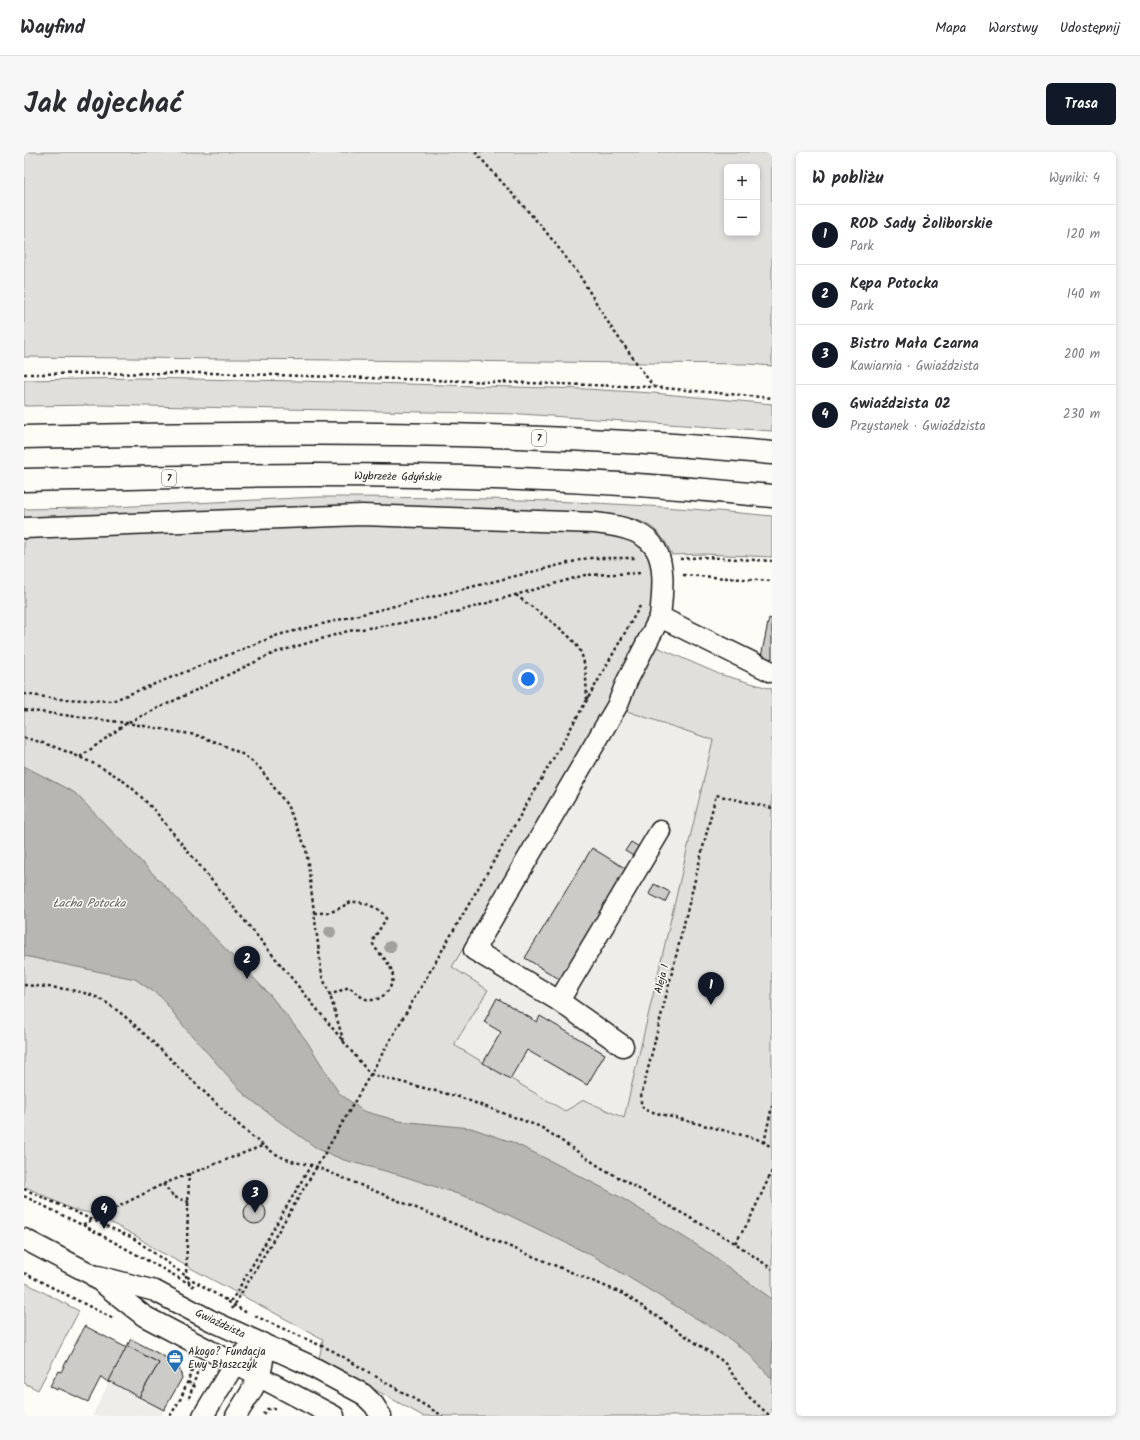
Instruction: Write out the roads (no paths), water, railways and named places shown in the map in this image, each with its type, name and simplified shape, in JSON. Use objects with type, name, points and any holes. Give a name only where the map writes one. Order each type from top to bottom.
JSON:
[{"type":"highway","name":"7","points":[[24,437],[165,434],[419,434],[643,443],[772,453]]},
{"type":"highway","name":"Wybrzeże Gdyńskie","points":[[24,480],[314,475],[460,478],[608,483],[772,496]]},
{"type":"street","points":[[24,528],[362,515],[619,525],[634,530],[650,542],[662,566],[660,617],[626,681],[617,706],[474,950],[559,1001],[623,1046]]},
{"type":"street","points":[[660,617],[772,672]]},
{"type":"street","points":[[559,1001],[660,831]]},
{"type":"street","name":"Gwiaździsta","points":[[24,1239],[91,1274],[144,1316],[334,1416]]},
{"type":"street","name":"Gwiaździsta","points":[[91,1274],[155,1291],[210,1320],[309,1365],[363,1394],[374,1405],[381,1416]]},
{"type":"street","points":[[203,1416],[242,1354],[262,1343],[264,1367],[260,1377],[236,1416]]},
{"type":"water","name":"Łacha Potocka","points":[[24,766],[75,793],[270,995],[306,1040],[339,1093],[363,1111],[399,1121],[471,1128],[512,1142],[620,1197],[703,1249],[772,1299],[772,1379],[749,1354],[727,1337],[595,1257],[482,1202],[400,1175],[344,1160],[318,1149],[245,1095],[186,1029],[161,997],[135,979],[24,956]]},
{"type":"place","name":"Kępa Potocka","points":[[247,979]]},
{"type":"place","name":"ROD Sady Żoliborskie","points":[[711,1005]]},
{"type":"place","name":"Bistro Mała Czarna","points":[[255,1213]]},
{"type":"place","name":"Gwiaździsta 02","points":[[104,1229]]},
{"type":"place","name":"Akogo? Fundacja Ewy Błaszczyk","points":[[175,1373]]}]
